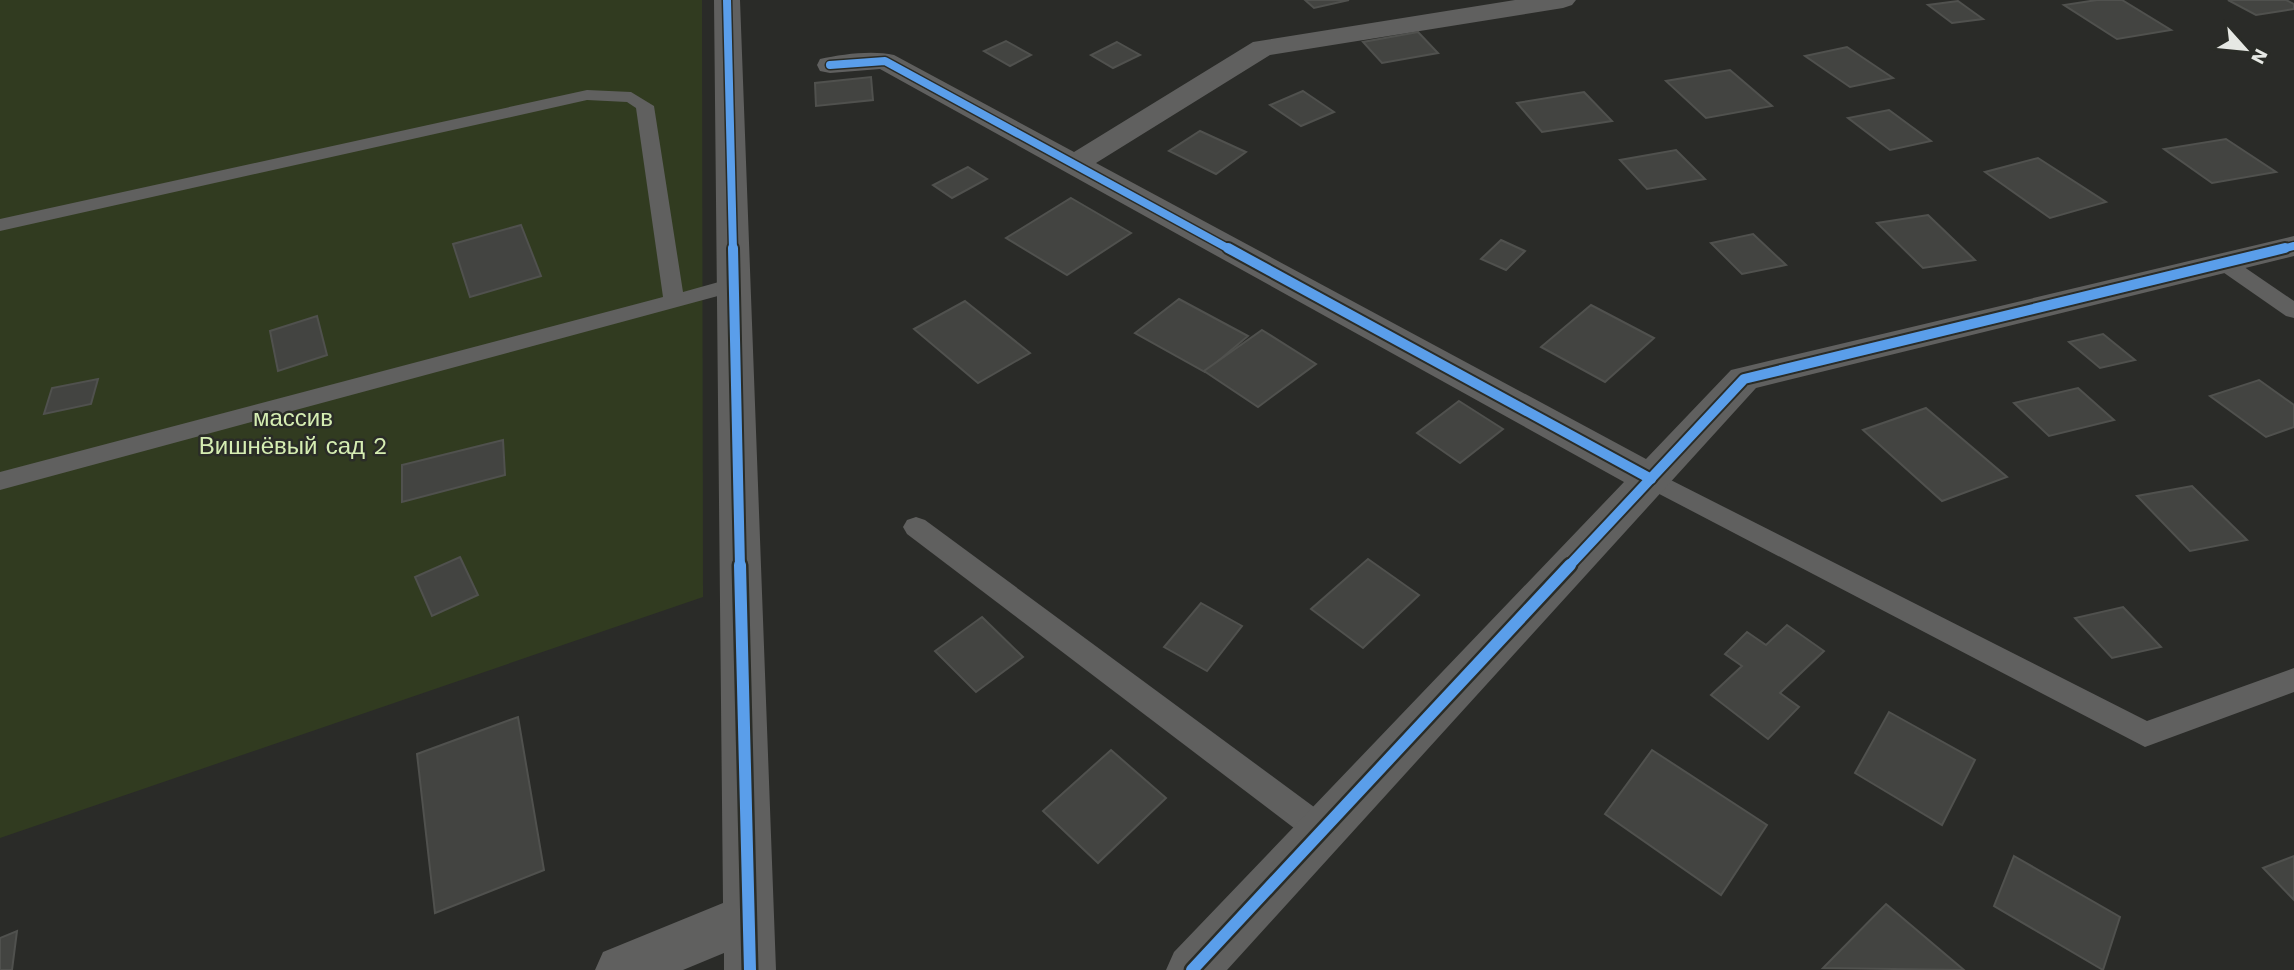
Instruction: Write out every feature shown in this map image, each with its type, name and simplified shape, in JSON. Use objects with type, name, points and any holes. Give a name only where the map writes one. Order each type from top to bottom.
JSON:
[{"type":"street","points":[[727,0],[750,970]]},
{"type":"street","points":[[1074,164],[1262,48],[1563,0]]},
{"type":"street","points":[[830,65],[885,61],[1651,479]]},
{"type":"street","points":[[1192,970],[1744,379],[2294,246]]},
{"type":"street","points":[[621,970],[749,917]]},
{"type":"lane","points":[[0,225],[587,94],[631,97],[645,106],[674,302]]},
{"type":"lane","points":[[2224,263],[2294,311]]},
{"type":"lane","points":[[0,481],[733,285]]},
{"type":"lane","points":[[1651,479],[2145,734],[2294,680]]},
{"type":"lane","points":[[916,527],[1322,831]]},
{"type":"green space","name":"массив Вишнёвый сад 2","points":[[0,0],[702,0],[703,597],[0,838]]},
{"type":"building","points":[[1305,0],[1349,0],[1314,8]]},
{"type":"building","points":[[2097,0],[2122,0],[2171,30],[2117,39],[2064,5]]},
{"type":"building","points":[[2228,0],[2286,0],[2294,4],[2294,9],[2256,15]]},
{"type":"building","points":[[1958,1],[1983,19],[1952,23],[1928,5]]},
{"type":"building","points":[[1418,32],[1438,53],[1382,63],[1363,42]]},
{"type":"building","points":[[1006,41],[1031,55],[1010,66],[984,51]]},
{"type":"building","points":[[1117,42],[1140,55],[1113,68],[1091,55]]},
{"type":"building","points":[[1847,47],[1893,78],[1850,87],[1805,56]]},
{"type":"building","points":[[1730,70],[1772,106],[1706,118],[1666,81]]},
{"type":"building","points":[[871,77],[873,100],[816,106],[815,83]]},
{"type":"building","points":[[1303,91],[1334,112],[1301,126],[1270,105]]},
{"type":"building","points":[[1584,92],[1612,121],[1542,132],[1517,103]]},
{"type":"building","points":[[1889,110],[1931,141],[1890,150],[1848,118]]},
{"type":"building","points":[[1200,131],[1246,152],[1216,174],[1169,151]]},
{"type":"building","points":[[2226,139],[2276,172],[2212,183],[2164,149]]},
{"type":"building","points":[[1676,150],[1705,179],[1647,189],[1620,160]]},
{"type":"building","points":[[2038,158],[2106,202],[2050,218],[1985,172]]},
{"type":"building","points":[[968,167],[987,179],[952,198],[933,185]]},
{"type":"building","points":[[1071,198],[1131,233],[1067,275],[1006,238]]},
{"type":"building","points":[[1928,215],[1975,260],[1923,268],[1877,223]]},
{"type":"building","points":[[521,225],[541,276],[470,297],[453,244]]},
{"type":"building","points":[[1753,234],[1786,265],[1742,274],[1711,243]]},
{"type":"building","points":[[1501,240],[1525,251],[1506,270],[1481,259]]},
{"type":"building","points":[[1179,299],[1248,336],[1205,372],[1135,333]]},
{"type":"building","points":[[965,301],[1030,353],[978,383],[914,329]]},
{"type":"building","points":[[1591,305],[1654,338],[1605,382],[1541,347]]},
{"type":"building","points":[[317,316],[327,355],[278,371],[270,331]]},
{"type":"building","points":[[1262,330],[1316,364],[1258,407],[1204,371]]},
{"type":"building","points":[[2103,334],[2135,360],[2100,368],[2069,342]]},
{"type":"building","points":[[98,379],[91,404],[44,414],[52,388]]},
{"type":"building","points":[[2259,380],[2294,405],[2294,427],[2266,437],[2210,396]]},
{"type":"building","points":[[2078,388],[2114,420],[2049,436],[2014,403]]},
{"type":"building","points":[[1459,401],[1503,429],[1460,463],[1417,433]]},
{"type":"building","points":[[1926,408],[2007,477],[1942,501],[1863,430]]},
{"type":"building","points":[[503,440],[505,475],[402,502],[402,465]]},
{"type":"building","points":[[2192,486],[2247,540],[2190,551],[2137,496]]},
{"type":"building","points":[[460,557],[478,595],[432,616],[415,577]]},
{"type":"building","points":[[1368,559],[1419,595],[1363,648],[1311,609]]},
{"type":"building","points":[[1201,603],[1242,626],[1207,671],[1164,647]]},
{"type":"building","points":[[2123,607],[2161,647],[2112,658],[2075,618]]},
{"type":"building","points":[[982,617],[1023,657],[976,692],[935,651]]},
{"type":"building","points":[[1787,625],[1824,651],[1780,693],[1799,707],[1768,739],[1711,695],[1742,666],[1725,654],[1747,632],[1766,645]]},
{"type":"building","points":[[1889,712],[1975,760],[1942,825],[1855,773]]},
{"type":"building","points":[[518,717],[544,870],[435,913],[417,754]]},
{"type":"building","points":[[1111,750],[1166,798],[1098,863],[1043,811]]},
{"type":"building","points":[[1652,750],[1767,825],[1721,895],[1605,814]]},
{"type":"building","points":[[2014,856],[2120,917],[2103,970],[1994,906]]},
{"type":"building","points":[[2294,856],[2294,900],[2263,868]]},
{"type":"building","points":[[1886,904],[1964,970],[1823,968]]},
{"type":"building","points":[[17,931],[12,970],[0,970],[0,938]]},
{"type":"cycle path","points":[[727,0],[750,970]]},
{"type":"cycle path","points":[[830,65],[885,61],[1651,479]]},
{"type":"cycle path","points":[[1192,970],[1744,379],[2294,246]]}]
